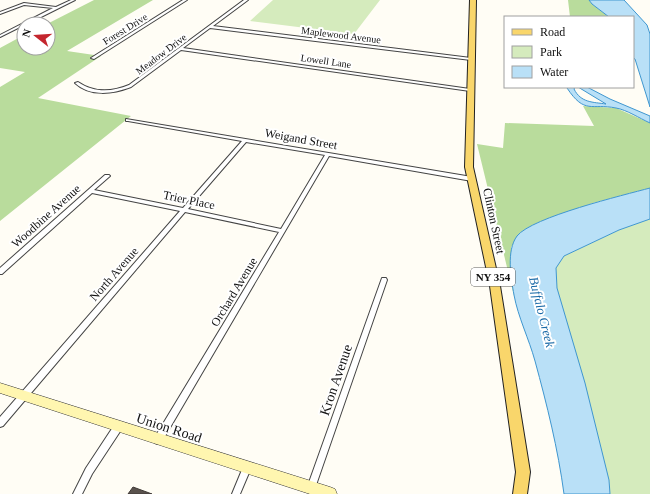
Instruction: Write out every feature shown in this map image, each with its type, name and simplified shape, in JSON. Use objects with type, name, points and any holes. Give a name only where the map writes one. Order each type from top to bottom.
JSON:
[{"type":"main road","name":"Clinton Street","points":[[473,0],[469,167],[496,293],[523,472],[520,494]]},
{"type":"main road","name":"Union Road","points":[[0,388],[330,494]]},
{"type":"street","points":[[0,36],[73,0]]},
{"type":"street","name":"Forest Drive","points":[[93,58],[185,0]]},
{"type":"street","name":"Meadow Drive","points":[[77,83],[80,86],[91,90],[105,92],[124,89],[180,50],[246,0]]},
{"type":"street","points":[[0,13],[24,4],[57,8]]},
{"type":"street","name":"Maplewood Avenue","points":[[210,27],[471,59]]},
{"type":"street","name":"Lowell Lane","points":[[180,50],[470,90]]},
{"type":"street","name":"Weigand Street","points":[[128,120],[472,179]]},
{"type":"street","name":"North Avenue","points":[[0,423],[245,140]]},
{"type":"street","name":"Orchard Avenue","points":[[158,440],[328,154]]},
{"type":"street","name":"Woodbine Avenue","points":[[0,272],[107,176]]},
{"type":"street","name":"Trier Place","points":[[91,191],[282,231]]},
{"type":"street","name":"Kron Avenue","points":[[311,488],[384,280]]},
{"type":"street","points":[[77,494],[89,471],[118,427]]},
{"type":"street","points":[[236,494],[247,468]]},
{"type":"green space","points":[[94,0],[153,0],[67,51],[101,56],[38,98],[131,116],[0,221],[0,87],[25,72],[0,68],[0,48],[16,39],[16,56],[56,56],[56,19]]},
{"type":"green space","points":[[273,0],[380,0],[354,34],[250,21]]},
{"type":"green space","points":[[568,0],[589,0],[608,16],[570,16]]},
{"type":"green space","points":[[583,106],[616,108],[650,123],[650,188],[593,203],[537,223],[511,247],[514,296],[477,144],[503,148],[505,123],[594,126]]},
{"type":"green space","points":[[650,219],[650,494],[610,494],[609,480],[557,288],[555,268],[564,256],[619,230]]},
{"type":"water","points":[[589,0],[624,0],[647,25],[650,34],[650,107],[634,58],[634,16],[608,16]]},
{"type":"water","points":[[567,88],[574,88],[580,97],[588,101],[606,104],[580,88],[589,88],[610,99],[650,116],[650,123],[620,109],[584,105],[573,96]]},
{"type":"water","name":"Buffalo Creek","points":[[650,188],[650,219],[619,230],[564,256],[556,268],[557,288],[585,383],[609,480],[610,494],[564,494],[562,477],[544,394],[533,353],[518,312],[514,295],[510,265],[511,249],[517,236],[540,221],[600,201]]},
{"type":"building","points":[[133,487],[152,494],[128,494]]}]
